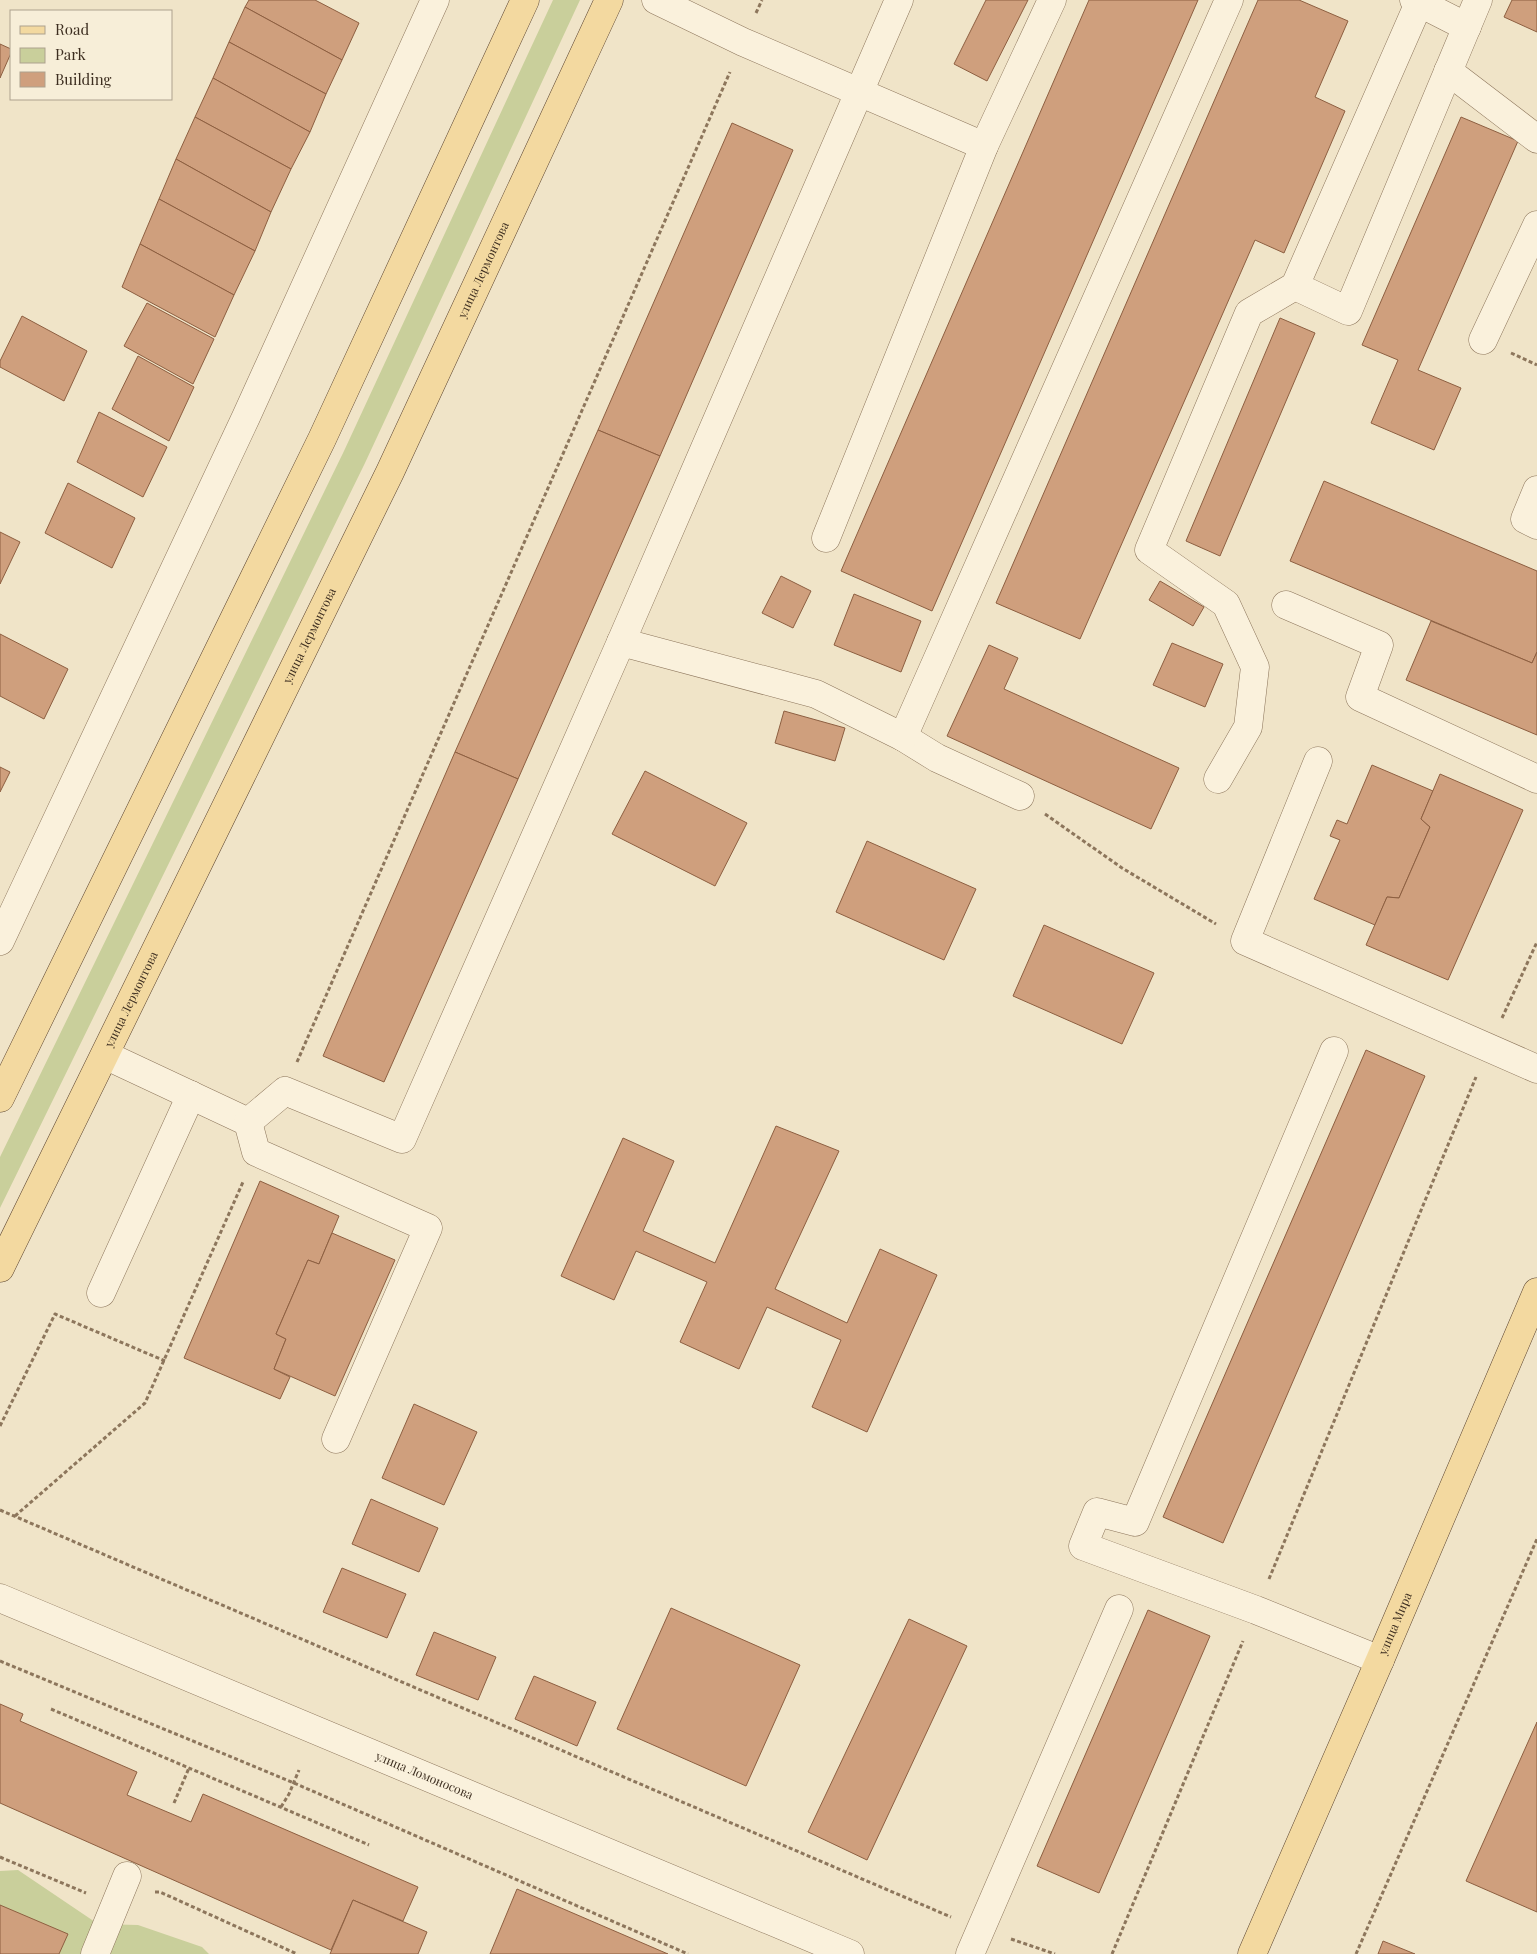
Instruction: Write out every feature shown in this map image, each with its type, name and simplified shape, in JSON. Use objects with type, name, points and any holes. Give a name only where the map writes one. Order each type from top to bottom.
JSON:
[{"type":"main road","points":[[0,1098],[322,439],[525,0]]},
{"type":"main road","name":"улица Лермонтова","points":[[0,1268],[390,472],[609,0]]},
{"type":"main road","name":"улица Мира","points":[[1252,1954],[1537,1292]]},
{"type":"street","points":[[0,941],[246,417],[435,0]]},
{"type":"street","points":[[656,0],[743,42],[984,146]]},
{"type":"street","points":[[248,1122],[285,1091],[402,1139],[621,642],[899,0]]},
{"type":"street","points":[[826,538],[984,146],[1052,0]]},
{"type":"street","points":[[903,736],[1229,0]]},
{"type":"street","points":[[1295,286],[1348,311],[1478,0]]},
{"type":"street","points":[[1218,779],[1248,727],[1255,667],[1226,604],[1149,550],[1249,312],[1295,286],[1417,1],[1467,27]]},
{"type":"street","points":[[1448,72],[1537,139]]},
{"type":"street","points":[[1495,346],[1537,225]]},
{"type":"street","points":[[1537,490],[1525,519],[1537,525]]},
{"type":"street","points":[[1286,605],[1379,645],[1360,697],[1537,779]]},
{"type":"street","points":[[621,642],[816,694],[903,736],[937,758],[1020,796]]},
{"type":"street","points":[[1318,761],[1245,941],[1537,1069]]},
{"type":"street","points":[[1334,1051],[1135,1522],[1097,1512],[1083,1546],[1256,1610],[1380,1660]]},
{"type":"street","points":[[105,1055],[248,1122],[256,1152],[428,1228],[336,1439]]},
{"type":"street","points":[[101,1292],[191,1095]]},
{"type":"street","name":"улица Ломоносова","points":[[0,1598],[850,1954]]},
{"type":"street","points":[[970,1954],[1120,1609]]},
{"type":"street","points":[[95,1954],[123,1885]]},
{"type":"path","points":[[285,1091],[762,0]]},
{"type":"path","points":[[1495,346],[1537,365]]},
{"type":"path","points":[[1020,796],[1122,868],[1245,941]]},
{"type":"path","points":[[1112,1954],[1488,1048],[1537,942]]},
{"type":"path","points":[[15,1516],[146,1403],[256,1152]]},
{"type":"path","points":[[0,1426],[55,1314],[164,1361]]},
{"type":"path","points":[[0,1510],[980,1929],[1055,1954]]},
{"type":"path","points":[[1356,1954],[1537,1539]]},
{"type":"path","points":[[0,1661],[294,1783],[688,1954]]},
{"type":"path","points":[[51,1708],[369,1845]]},
{"type":"path","points":[[174,1803],[189,1768]]},
{"type":"path","points":[[281,1807],[299,1770]]},
{"type":"path","points":[[0,1858],[97,1898],[123,1885],[160,1892],[297,1954]]},
{"type":"green space","points":[[553,0],[580,0],[365,463],[0,1208],[0,1157],[344,451]]},
{"type":"green space","points":[[18,1870],[98,1924],[138,1925],[202,1947],[209,1954],[46,1954],[0,1912],[0,1871]]},
{"type":"building","points":[[249,0],[315,0],[359,23],[342,60],[245,7]]},
{"type":"building","points":[[986,0],[1028,0],[987,81],[954,64]]},
{"type":"building","points":[[1089,0],[1198,0],[932,611],[841,571]]},
{"type":"building","points":[[1258,0],[1299,0],[1348,21],[1315,97],[1345,111],[1284,253],[1255,240],[1080,639],[996,603]]},
{"type":"building","points":[[1512,0],[1537,0],[1537,32],[1504,17]]},
{"type":"building","points":[[245,7],[342,60],[326,94],[229,42]]},
{"type":"building","points":[[229,42],[326,94],[310,132],[213,78]]},
{"type":"building","points":[[0,44],[10,49],[10,55],[0,78]]},
{"type":"building","points":[[213,78],[310,132],[291,169],[195,117]]},
{"type":"building","points":[[195,117],[291,169],[271,212],[176,159]]},
{"type":"building","points":[[1461,117],[1518,141],[1418,370],[1461,388],[1434,450],[1371,423],[1398,360],[1362,345]]},
{"type":"building","points":[[732,123],[793,150],[660,456],[598,430]]},
{"type":"building","points":[[176,159],[271,212],[255,251],[159,199]]},
{"type":"building","points":[[159,199],[255,251],[234,295],[140,244]]},
{"type":"building","points":[[140,244],[234,295],[215,337],[122,287]]},
{"type":"building","points":[[147,303],[214,339],[193,384],[124,346]]},
{"type":"building","points":[[22,316],[87,351],[64,401],[0,367],[0,361]]},
{"type":"building","points":[[1280,318],[1315,333],[1220,556],[1186,541]]},
{"type":"building","points":[[138,356],[194,387],[169,441],[112,409]]},
{"type":"building","points":[[99,412],[167,447],[143,497],[77,462]]},
{"type":"building","points":[[598,430],[660,456],[518,779],[455,752]]},
{"type":"building","points":[[1324,481],[1537,571],[1537,652],[1532,663],[1290,561]]},
{"type":"building","points":[[68,483],[135,518],[112,568],[45,533]]},
{"type":"building","points":[[0,532],[20,542],[0,584]]},
{"type":"building","points":[[781,576],[811,591],[793,628],[762,613]]},
{"type":"building","points":[[1160,581],[1204,607],[1193,626],[1149,600]]},
{"type":"building","points":[[854,594],[921,621],[901,672],[834,645]]},
{"type":"building","points":[[1431,621],[1532,663],[1537,652],[1537,735],[1406,680]]},
{"type":"building","points":[[0,634],[68,669],[44,719],[0,696]]},
{"type":"building","points":[[1172,643],[1223,664],[1205,707],[1153,685]]},
{"type":"building","points":[[989,645],[1018,658],[1004,689],[1179,768],[1151,829],[947,736]]},
{"type":"building","points":[[784,711],[845,728],[835,761],[775,743]]},
{"type":"building","points":[[455,752],[518,779],[384,1082],[323,1056]]},
{"type":"building","points":[[1372,765],[1433,791],[1421,819],[1430,827],[1399,898],[1387,897],[1375,925],[1314,899],[1340,840],[1330,836],[1337,820],[1347,824]]},
{"type":"building","points":[[0,767],[10,772],[0,792]]},
{"type":"building","points":[[645,771],[747,823],[715,886],[612,834]]},
{"type":"building","points":[[1440,774],[1523,810],[1448,980],[1366,945],[1387,897],[1399,898],[1430,827],[1421,819]]},
{"type":"building","points":[[867,841],[976,889],[944,960],[836,912]]},
{"type":"building","points":[[1044,925],[1154,973],[1122,1044],[1013,996]]},
{"type":"building","points":[[1366,1050],[1425,1076],[1223,1543],[1163,1517]]},
{"type":"building","points":[[776,1126],[839,1151],[775,1289],[847,1323],[880,1249],[937,1275],[867,1432],[812,1407],[841,1340],[767,1307],[739,1369],[680,1342],[707,1282],[636,1251],[614,1300],[561,1276],[623,1138],[674,1161],[643,1231],[715,1263]]},
{"type":"building","points":[[260,1181],[339,1216],[319,1264],[308,1260],[276,1334],[286,1339],[274,1369],[290,1377],[280,1399],[184,1358]]},
{"type":"building","points":[[332,1233],[395,1260],[335,1396],[274,1369],[286,1339],[276,1334],[308,1260],[319,1264]]},
{"type":"building","points":[[414,1404],[477,1432],[444,1505],[382,1478]]},
{"type":"building","points":[[371,1499],[438,1528],[419,1572],[352,1544]]},
{"type":"building","points":[[342,1568],[406,1594],[387,1638],[323,1612]]},
{"type":"building","points":[[671,1608],[800,1665],[746,1786],[617,1729]]},
{"type":"building","points":[[1148,1610],[1210,1636],[1099,1893],[1037,1866]]},
{"type":"building","points":[[909,1619],[967,1646],[867,1860],[808,1832]]},
{"type":"building","points":[[434,1632],[496,1657],[478,1700],[416,1675]]},
{"type":"building","points":[[534,1676],[596,1702],[577,1746],[515,1719]]},
{"type":"building","points":[[0,1704],[23,1714],[20,1721],[137,1772],[127,1795],[191,1822],[203,1794],[418,1887],[403,1921],[353,1900],[331,1950],[0,1803]]},
{"type":"building","points":[[1537,1722],[1537,1912],[1466,1881]]},
{"type":"building","points":[[517,1889],[668,1954],[490,1954]]},
{"type":"building","points":[[353,1900],[427,1932],[418,1954],[330,1954]]},
{"type":"building","points":[[0,1905],[68,1934],[59,1954],[0,1954]]},
{"type":"building","points":[[1383,1941],[1415,1954],[1378,1954]]}]
